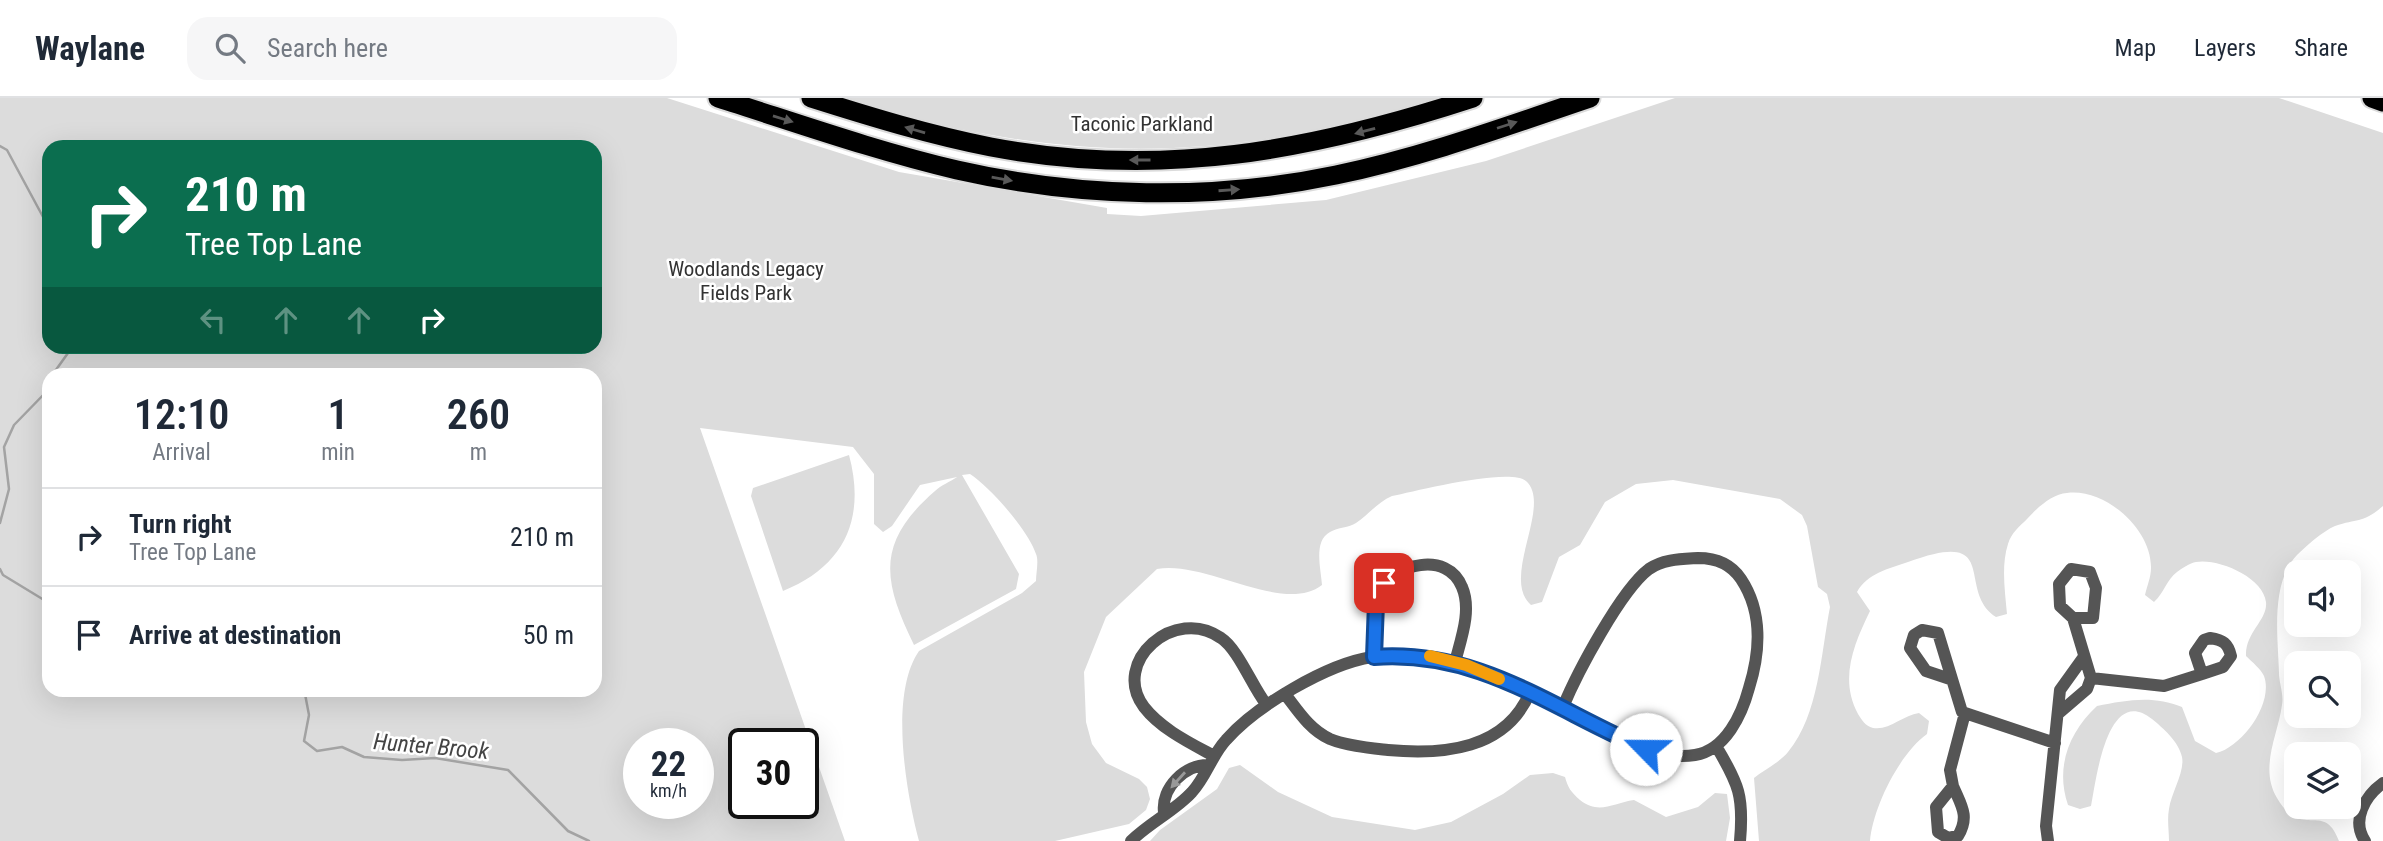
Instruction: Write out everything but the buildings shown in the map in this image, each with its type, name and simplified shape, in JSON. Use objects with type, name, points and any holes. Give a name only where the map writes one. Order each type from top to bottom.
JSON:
[{"type":"highway","points":[[718,98],[957,170],[1059,187],[1162,193],[1231,190],[1334,176],[1434,149],[1590,98]]},
{"type":"highway","points":[[811,98],[926,133],[993,147],[1073,158],[1164,160],[1233,156],[1300,146],[1367,131],[1473,98]]},
{"type":"highway","points":[[2372,98],[2383,102]]},
{"type":"street","points":[[1131,841],[1192,792],[1226,740],[1266,704],[1359,660],[1374,657],[1405,654],[1455,662],[1563,707],[1600,729],[1646,749],[1693,756],[1716,746],[1744,709],[1756,668],[1758,645],[1756,616],[1746,587],[1732,569],[1710,558],[1664,562],[1651,568],[1620,599],[1563,707]]},
{"type":"street","points":[[1374,657],[1378,592],[1397,571],[1424,564],[1437,566],[1453,575],[1463,589],[1465,613],[1455,662]]},
{"type":"street","points":[[2059,713],[2087,690],[2091,678],[2083,659],[2073,618]]},
{"type":"street","points":[[1211,761],[1143,706],[1136,676],[1152,641],[1170,631],[1185,627],[1220,636],[1231,646],[1252,687],[1266,704]]},
{"type":"street","points":[[2048,841],[2046,826],[2063,683],[2083,659]]},
{"type":"street","points":[[2091,678],[2164,686],[2202,674]]},
{"type":"street","points":[[1950,679],[1958,706],[1965,713],[2055,743]]},
{"type":"street","points":[[1285,694],[1304,719],[1328,738],[1377,749],[1424,753],[1475,744],[1503,730],[1517,718],[1530,692]]},
{"type":"street","points":[[1953,786],[1950,770],[1965,713]]},
{"type":"street","points":[[1716,746],[1736,779],[1741,794],[1740,841]]},
{"type":"street","points":[[1164,812],[1167,793],[1179,776],[1192,766],[1211,761]]},
{"type":"street","points":[[2365,841],[2358,824],[2361,812],[2368,795],[2383,783]]},
{"type":"green space","name":"Woodlands Legacy Fields Park","points":[[0,98],[667,98],[899,172],[1107,208],[1107,214],[1141,216],[1326,200],[1486,161],[1675,98],[2279,98],[2383,133],[2383,506],[2365,518],[2330,528],[2293,560],[2284,560],[2277,627],[2282,701],[2271,752],[2272,787],[2284,808],[2284,819],[2326,823],[2333,829],[2339,841],[2169,841],[2169,809],[2182,769],[2182,757],[2178,746],[2166,731],[2137,711],[2124,714],[2114,724],[2106,740],[2091,806],[2080,809],[2068,805],[2063,777],[2067,751],[2079,727],[2097,706],[2150,700],[2182,707],[2195,741],[2216,753],[2226,749],[2245,733],[2260,711],[2266,687],[2259,668],[2246,656],[2249,640],[2264,615],[2266,602],[2263,593],[2248,577],[2227,566],[2205,562],[2194,563],[2177,572],[2154,602],[2145,595],[2151,571],[2149,554],[2135,526],[2124,514],[2097,497],[2067,493],[2040,506],[2009,540],[2004,570],[2007,614],[1996,617],[1984,605],[1972,566],[1967,557],[1956,552],[1937,553],[1893,567],[1867,580],[1857,592],[1870,611],[1851,662],[1849,675],[1852,701],[1868,726],[1879,728],[1919,713],[1929,721],[1927,734],[1907,754],[1882,797],[1870,841],[1759,841],[1754,778],[1788,752],[1806,720],[1813,702],[1830,607],[1827,594],[1818,587],[1807,526],[1802,515],[1780,499],[1673,480],[1636,484],[1605,502],[1580,545],[1559,557],[1542,602],[1531,605],[1523,593],[1521,578],[1534,507],[1533,492],[1526,481],[1517,477],[1502,477],[1462,481],[1392,496],[1382,501],[1356,523],[1336,529],[1325,536],[1320,549],[1322,585],[1306,593],[1266,591],[1198,572],[1177,568],[1157,569],[1106,617],[1084,672],[1086,722],[1092,744],[1106,763],[1139,779],[1147,787],[1150,799],[1146,810],[1129,824],[1055,841],[919,841],[909,797],[903,744],[902,717],[910,670],[919,651],[1022,593],[1036,581],[1037,560],[1032,544],[988,489],[970,474],[962,475],[1019,574],[1016,589],[914,645],[891,582],[890,564],[894,546],[902,528],[916,510],[937,489],[957,477],[920,485],[892,526],[883,532],[874,524],[874,474],[853,447],[700,428],[805,728],[728,728],[728,819],[819,819],[819,767],[845,841],[0,841]]},
{"type":"green space","name":"Taconic Parkland","points":[[844,98],[1439,98],[1361,120],[1286,136],[1213,145],[1142,149],[1070,146],[997,136],[922,120]]},
{"type":"green space","points":[[849,455],[855,499],[846,537],[836,554],[822,568],[783,591],[751,496],[753,488]]},
{"type":"green space","points":[[1240,765],[1278,792],[1332,817],[1415,830],[1451,822],[1503,794],[1530,775],[1553,773],[1565,777],[1574,795],[1594,807],[1634,800],[1666,817],[1698,807],[1715,793],[1727,794],[1730,818],[1726,841],[1150,841],[1160,830],[1217,789],[1229,768]]},
{"type":"waterway","name":"Hunter Brook","points":[[0,146],[7,150],[42,215]]},
{"type":"waterway","name":"Hunter Brook","points":[[57,368],[67,354]]},
{"type":"waterway","name":"Hunter Brook","points":[[0,523],[9,489],[4,447],[14,425],[42,396]]},
{"type":"waterway","name":"Hunter Brook","points":[[0,569],[3,575],[42,599]]},
{"type":"waterway","name":"Hunter Brook","points":[[306,697],[309,715],[304,741],[317,751],[342,747],[364,757],[402,760],[435,758],[508,770],[568,831],[589,841]]},
{"type":"slow traffic","points":[[1430,656],[1466,665],[1499,679]]},
{"type":"route","points":[[1384,583],[1378,592],[1376,603],[1374,657],[1405,654],[1431,656],[1466,665],[1563,707],[1600,729],[1646,749]]}]
